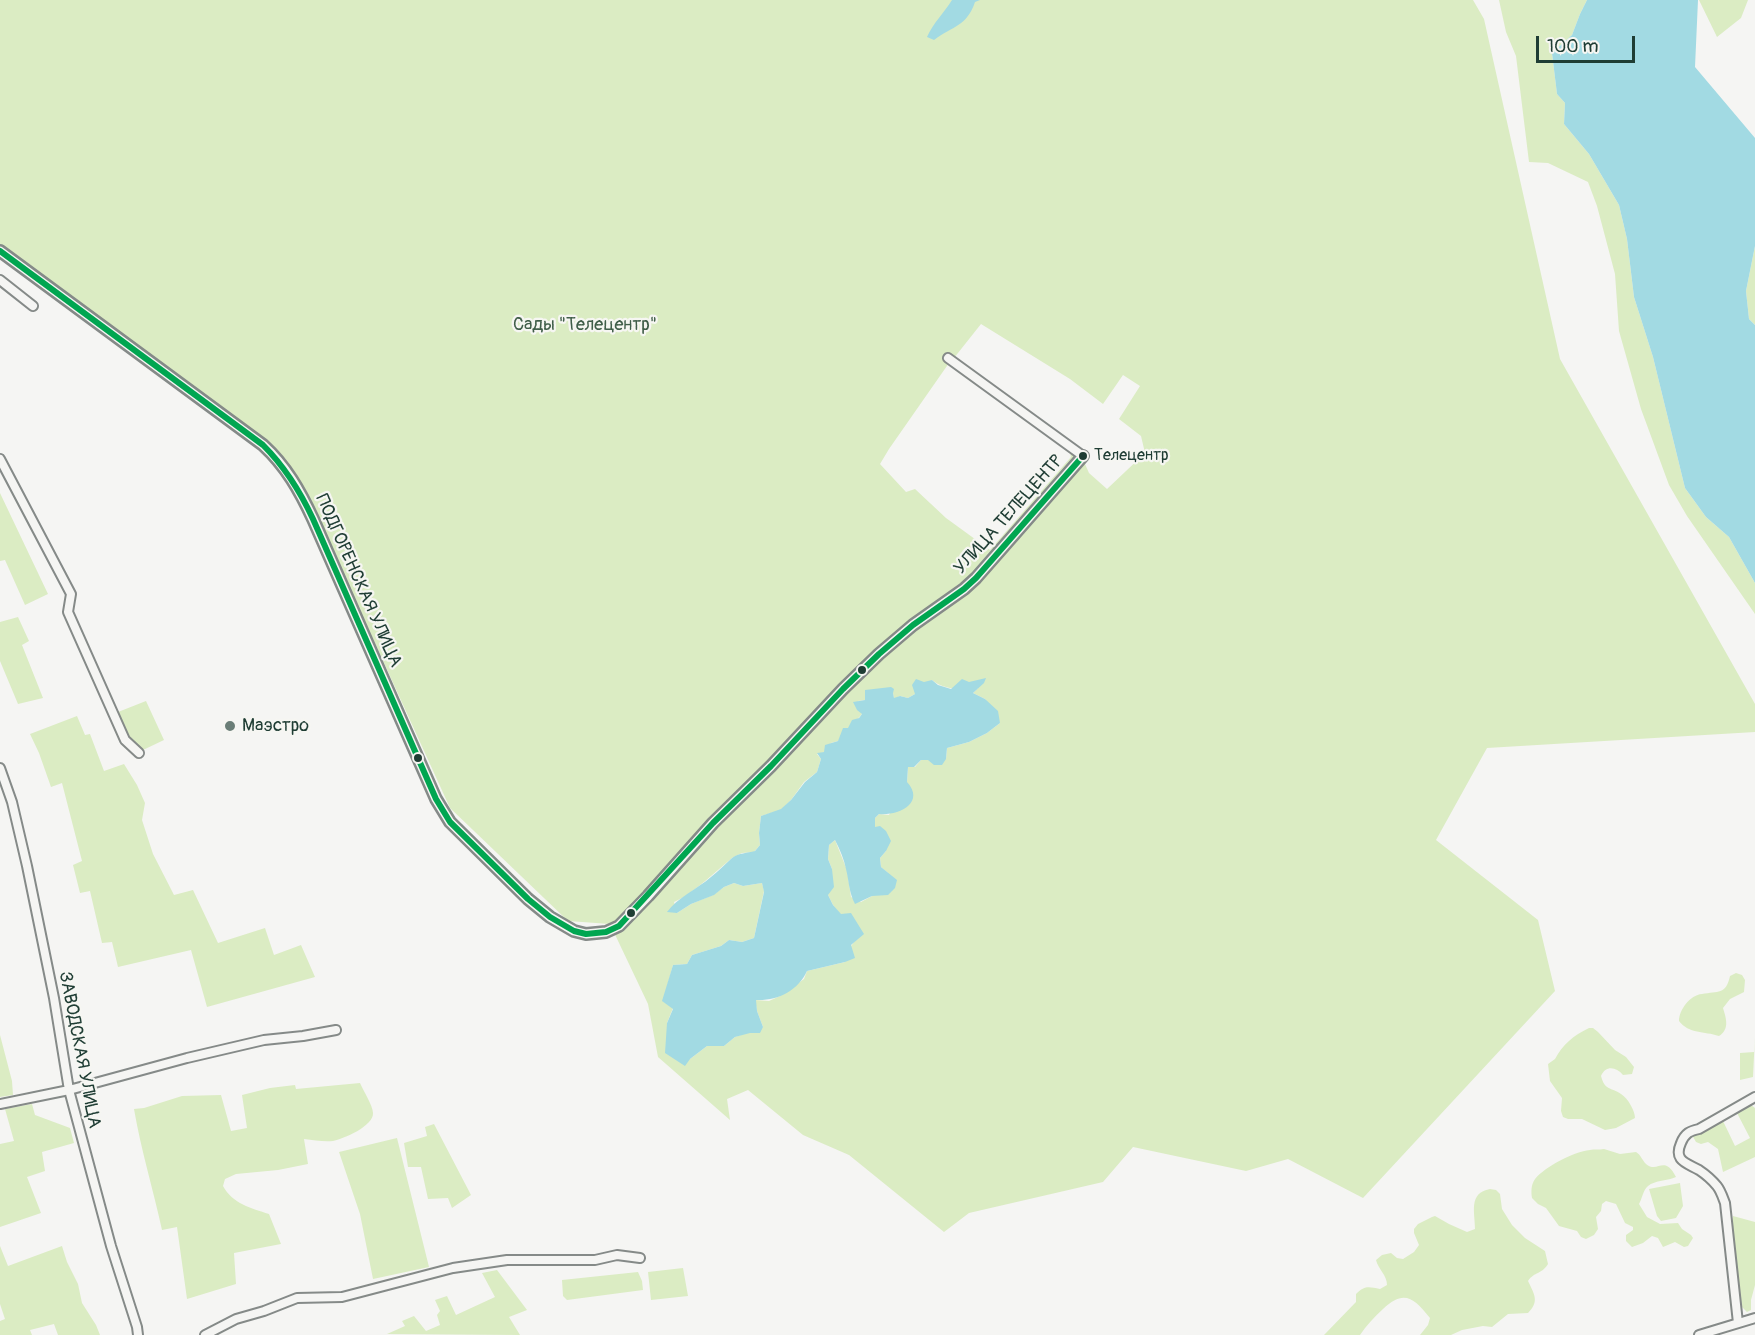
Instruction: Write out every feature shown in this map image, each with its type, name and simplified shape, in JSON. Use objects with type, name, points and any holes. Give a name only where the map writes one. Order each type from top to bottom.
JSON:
[{"type":"street","name":"ПОДГОРЕНСКАЯ УЛИЦА","points":[[0,251],[246,433],[283,466],[304,499],[436,800],[450,822],[528,899],[565,927],[586,934],[606,933],[619,926],[633,911]]},
{"type":"street","points":[[0,280],[33,306]]},
{"type":"street","name":"УЛИЦА ТЕЛЕЦЕНТР","points":[[633,911],[713,823],[879,654],[913,625],[976,578],[1083,456],[948,358]]},
{"type":"street","points":[[0,459],[70,593],[68,612],[125,740],[140,753]]},
{"type":"street","name":"ЗАВОДСКАЯ УЛИЦА","points":[[0,768],[12,802],[27,866],[54,998],[69,1090],[82,1145],[138,1335]]},
{"type":"street","points":[[0,1104],[69,1090],[264,1040],[336,1030]]},
{"type":"street","points":[[1738,1323],[1725,1203],[1718,1187],[1699,1170],[1685,1164],[1680,1158],[1679,1147],[1684,1136],[1689,1132],[1699,1129],[1755,1097]]},
{"type":"street","points":[[205,1335],[236,1319],[297,1298],[342,1297],[453,1268],[507,1260],[595,1260],[617,1255],[640,1258]]},
{"type":"street","points":[[1699,1335],[1755,1318]]},
{"type":"green space","name":"Сады \"Телецентр\"","points":[[0,0],[1473,0],[1484,19],[1560,359],[1755,704],[1755,732],[1487,748],[1436,840],[1538,920],[1555,991],[1363,1198],[1288,1159],[1246,1171],[1133,1147],[1103,1182],[969,1213],[944,1232],[849,1155],[803,1135],[748,1090],[727,1099],[730,1120],[658,1057],[648,1004],[610,924],[568,921],[450,808],[308,496],[277,452],[115,329],[0,247]],"holes":[[[981,324],[1070,379],[1103,404],[1123,375],[1140,386],[1119,419],[1141,436],[1145,453],[1107,489],[1089,473],[1078,448],[954,358]],[[949,363],[1070,452],[1071,457],[990,550],[946,518],[915,489],[906,492],[880,464]],[[932,680],[948,688],[978,688],[973,693],[985,699],[1000,723],[969,742],[947,748],[946,759],[921,760],[915,767],[908,767],[907,782],[889,815],[879,814],[875,818],[875,828],[886,851],[880,858],[881,867],[888,873],[872,896],[861,902],[851,897],[847,870],[835,840],[829,845],[828,859],[832,869],[828,895],[857,938],[845,962],[807,971],[804,979],[780,996],[769,1001],[755,1000],[763,1027],[735,1037],[724,1046],[707,1046],[690,1059],[667,1023],[673,1008],[663,1001],[673,965],[687,964],[692,955],[721,946],[729,940],[742,942],[754,938],[764,891],[762,883],[743,886],[734,883],[677,913],[674,902],[686,896],[732,858],[742,853],[754,852],[760,845],[761,816],[781,810],[804,782],[817,772],[821,759],[817,754],[825,752],[831,743],[838,741],[862,714],[858,701],[865,700],[865,695],[893,693],[894,699],[900,696],[908,698]]]},
{"type":"green space","points":[[1499,0],[1587,0],[1572,35],[1552,53],[1557,94],[1565,103],[1564,124],[1589,154],[1619,205],[1627,239],[1634,297],[1653,357],[1685,488],[1706,517],[1729,537],[1755,583],[1755,614],[1687,516],[1669,485],[1641,409],[1619,331],[1615,274],[1597,206],[1588,182],[1548,163],[1529,162],[1516,56],[1506,32]]},
{"type":"green space","points":[[1699,0],[1748,0],[1741,18],[1717,37]]},
{"type":"green space","points":[[1755,246],[1755,325],[1749,319],[1746,291]]},
{"type":"green space","points":[[0,493],[48,594],[25,605],[5,560],[0,561]]},
{"type":"green space","points":[[18,617],[29,641],[22,645],[43,698],[18,704],[0,661],[0,622]]},
{"type":"green space","points":[[146,701],[164,740],[143,750],[128,738],[118,712]]},
{"type":"green space","points":[[77,716],[85,735],[90,734],[104,771],[124,764],[137,785],[145,803],[142,820],[153,854],[174,895],[193,890],[218,943],[265,928],[274,955],[301,945],[315,977],[207,1007],[191,950],[118,967],[112,942],[102,943],[90,891],[80,893],[73,865],[82,861],[62,783],[51,787],[30,734]]},
{"type":"green space","points":[[1736,973],[1742,975],[1745,980],[1744,992],[1730,999],[1723,1008],[1725,1030],[1719,1036],[1692,1030],[1679,1021],[1681,1012],[1689,1000],[1698,995],[1724,989],[1730,976]]},
{"type":"green space","points":[[1589,1028],[1598,1032],[1634,1067],[1632,1074],[1623,1075],[1611,1068],[1603,1072],[1601,1076],[1606,1086],[1626,1098],[1634,1112],[1635,1118],[1616,1128],[1605,1130],[1582,1119],[1563,1117],[1562,1098],[1550,1081],[1548,1064],[1569,1041]]},
{"type":"green space","points":[[0,1035],[12,1081],[13,1095],[0,1097]]},
{"type":"green space","points":[[1755,1035],[1753,1077],[1740,1080],[1740,1053],[1754,1052]]},
{"type":"green space","points":[[360,1083],[373,1110],[369,1123],[350,1135],[333,1141],[304,1139],[308,1164],[278,1170],[236,1174],[225,1179],[223,1186],[232,1197],[269,1214],[281,1244],[234,1253],[236,1284],[187,1299],[177,1227],[162,1230],[134,1109],[182,1096],[221,1095],[231,1131],[247,1128],[242,1095],[295,1085],[296,1089]]},
{"type":"green space","points":[[32,1104],[35,1115],[70,1128],[74,1143],[42,1152],[45,1171],[27,1177],[41,1213],[0,1227],[0,1144],[14,1141],[5,1109]]},
{"type":"green space","points":[[1751,1105],[1755,1108],[1755,1157],[1723,1172],[1718,1149],[1708,1142],[1701,1144],[1696,1142],[1692,1135],[1723,1121],[1735,1146],[1750,1138],[1737,1113]]},
{"type":"green space","points":[[434,1124],[471,1195],[452,1208],[448,1198],[428,1199],[421,1167],[408,1167],[404,1143],[427,1136],[425,1127]]},
{"type":"green space","points":[[397,1138],[429,1267],[373,1279],[360,1214],[339,1152]]},
{"type":"green space","points":[[1604,1149],[1620,1154],[1636,1152],[1650,1166],[1664,1165],[1672,1170],[1676,1177],[1648,1186],[1639,1204],[1647,1217],[1660,1224],[1678,1223],[1693,1238],[1688,1246],[1684,1247],[1675,1242],[1663,1247],[1658,1238],[1652,1236],[1632,1247],[1626,1241],[1626,1235],[1633,1230],[1633,1227],[1625,1223],[1616,1204],[1606,1201],[1602,1204],[1601,1211],[1596,1217],[1598,1229],[1594,1235],[1586,1239],[1581,1237],[1577,1231],[1559,1226],[1546,1208],[1532,1198],[1534,1181],[1546,1169],[1576,1154]]},
{"type":"green space","points":[[1680,1183],[1683,1206],[1676,1218],[1661,1221],[1657,1216],[1649,1189]]},
{"type":"green space","points":[[1490,1189],[1500,1194],[1502,1209],[1512,1225],[1525,1238],[1545,1251],[1548,1264],[1528,1281],[1535,1301],[1528,1313],[1508,1314],[1492,1327],[1483,1326],[1462,1330],[1451,1335],[1420,1335],[1428,1325],[1430,1318],[1414,1301],[1403,1298],[1397,1299],[1383,1309],[1360,1335],[1324,1335],[1356,1302],[1356,1294],[1359,1291],[1367,1287],[1380,1289],[1387,1285],[1386,1278],[1376,1260],[1382,1255],[1391,1253],[1403,1259],[1414,1252],[1419,1245],[1414,1229],[1418,1224],[1435,1216],[1467,1232],[1475,1229],[1474,1204],[1478,1195]]},
{"type":"green space","points":[[1733,1216],[1755,1222],[1755,1285],[1751,1310],[1747,1312],[1741,1306],[1732,1230]]},
{"type":"green space","points":[[0,1246],[8,1266],[62,1246],[78,1284],[82,1303],[100,1335],[58,1335],[54,1324],[30,1330],[32,1335],[0,1335],[0,1321],[5,1319],[0,1304]]},
{"type":"green space","points":[[683,1268],[688,1296],[651,1300],[648,1272]]},
{"type":"green space","points":[[497,1270],[527,1310],[509,1317],[520,1335],[387,1334],[405,1326],[402,1321],[414,1316],[426,1331],[440,1325],[437,1315],[440,1311],[435,1300],[447,1296],[456,1315],[495,1297],[482,1273]]},
{"type":"green space","points":[[638,1272],[643,1290],[567,1300],[563,1296],[562,1280]]},
{"type":"water","points":[[952,0],[980,0],[975,2],[968,16],[959,25],[934,40],[927,37],[932,27]]},
{"type":"water","points":[[1587,0],[1698,0],[1695,67],[1755,138],[1755,246],[1746,291],[1749,319],[1755,325],[1755,583],[1729,537],[1706,517],[1685,488],[1653,357],[1634,297],[1627,239],[1619,205],[1589,154],[1564,124],[1565,103],[1557,94],[1552,53],[1572,35]]},
{"type":"water","points":[[986,678],[973,693],[985,699],[998,711],[1000,723],[969,742],[947,748],[946,759],[942,765],[934,765],[928,760],[921,760],[914,767],[908,767],[907,782],[912,789],[912,802],[901,810],[879,814],[875,818],[875,827],[880,826],[886,831],[891,841],[880,858],[881,867],[897,880],[895,888],[888,895],[872,896],[855,904],[851,896],[845,865],[835,840],[829,845],[828,859],[832,869],[834,887],[828,895],[841,914],[851,913],[864,934],[851,945],[855,958],[807,971],[798,984],[779,997],[756,1000],[763,1027],[760,1033],[735,1037],[724,1046],[707,1046],[690,1059],[685,1066],[665,1053],[667,1023],[673,1009],[662,1001],[673,965],[687,964],[692,955],[721,946],[729,940],[742,942],[754,938],[764,892],[762,883],[743,886],[734,883],[677,913],[667,912],[671,907],[714,875],[732,858],[755,851],[760,845],[761,816],[781,809],[817,772],[821,759],[817,753],[824,752],[825,745],[838,741],[843,728],[848,728],[852,720],[859,718],[862,714],[853,702],[865,700],[865,690],[891,687],[894,689],[894,698],[900,696],[908,698],[915,694],[912,685],[916,679],[924,682],[932,680],[938,685],[951,689],[962,679],[969,682]]},
{"type":"transit line","points":[[0,251],[271,453],[297,489],[308,509],[436,799],[450,822],[528,899],[550,917],[574,931],[586,934],[606,932],[619,926],[713,823],[771,766],[843,689],[913,625],[976,578],[1083,456]]},
{"type":"place","name":"Телецентр","points":[[1083,456]]},
{"type":"place","name":"Маэстро","points":[[230,726]]}]
